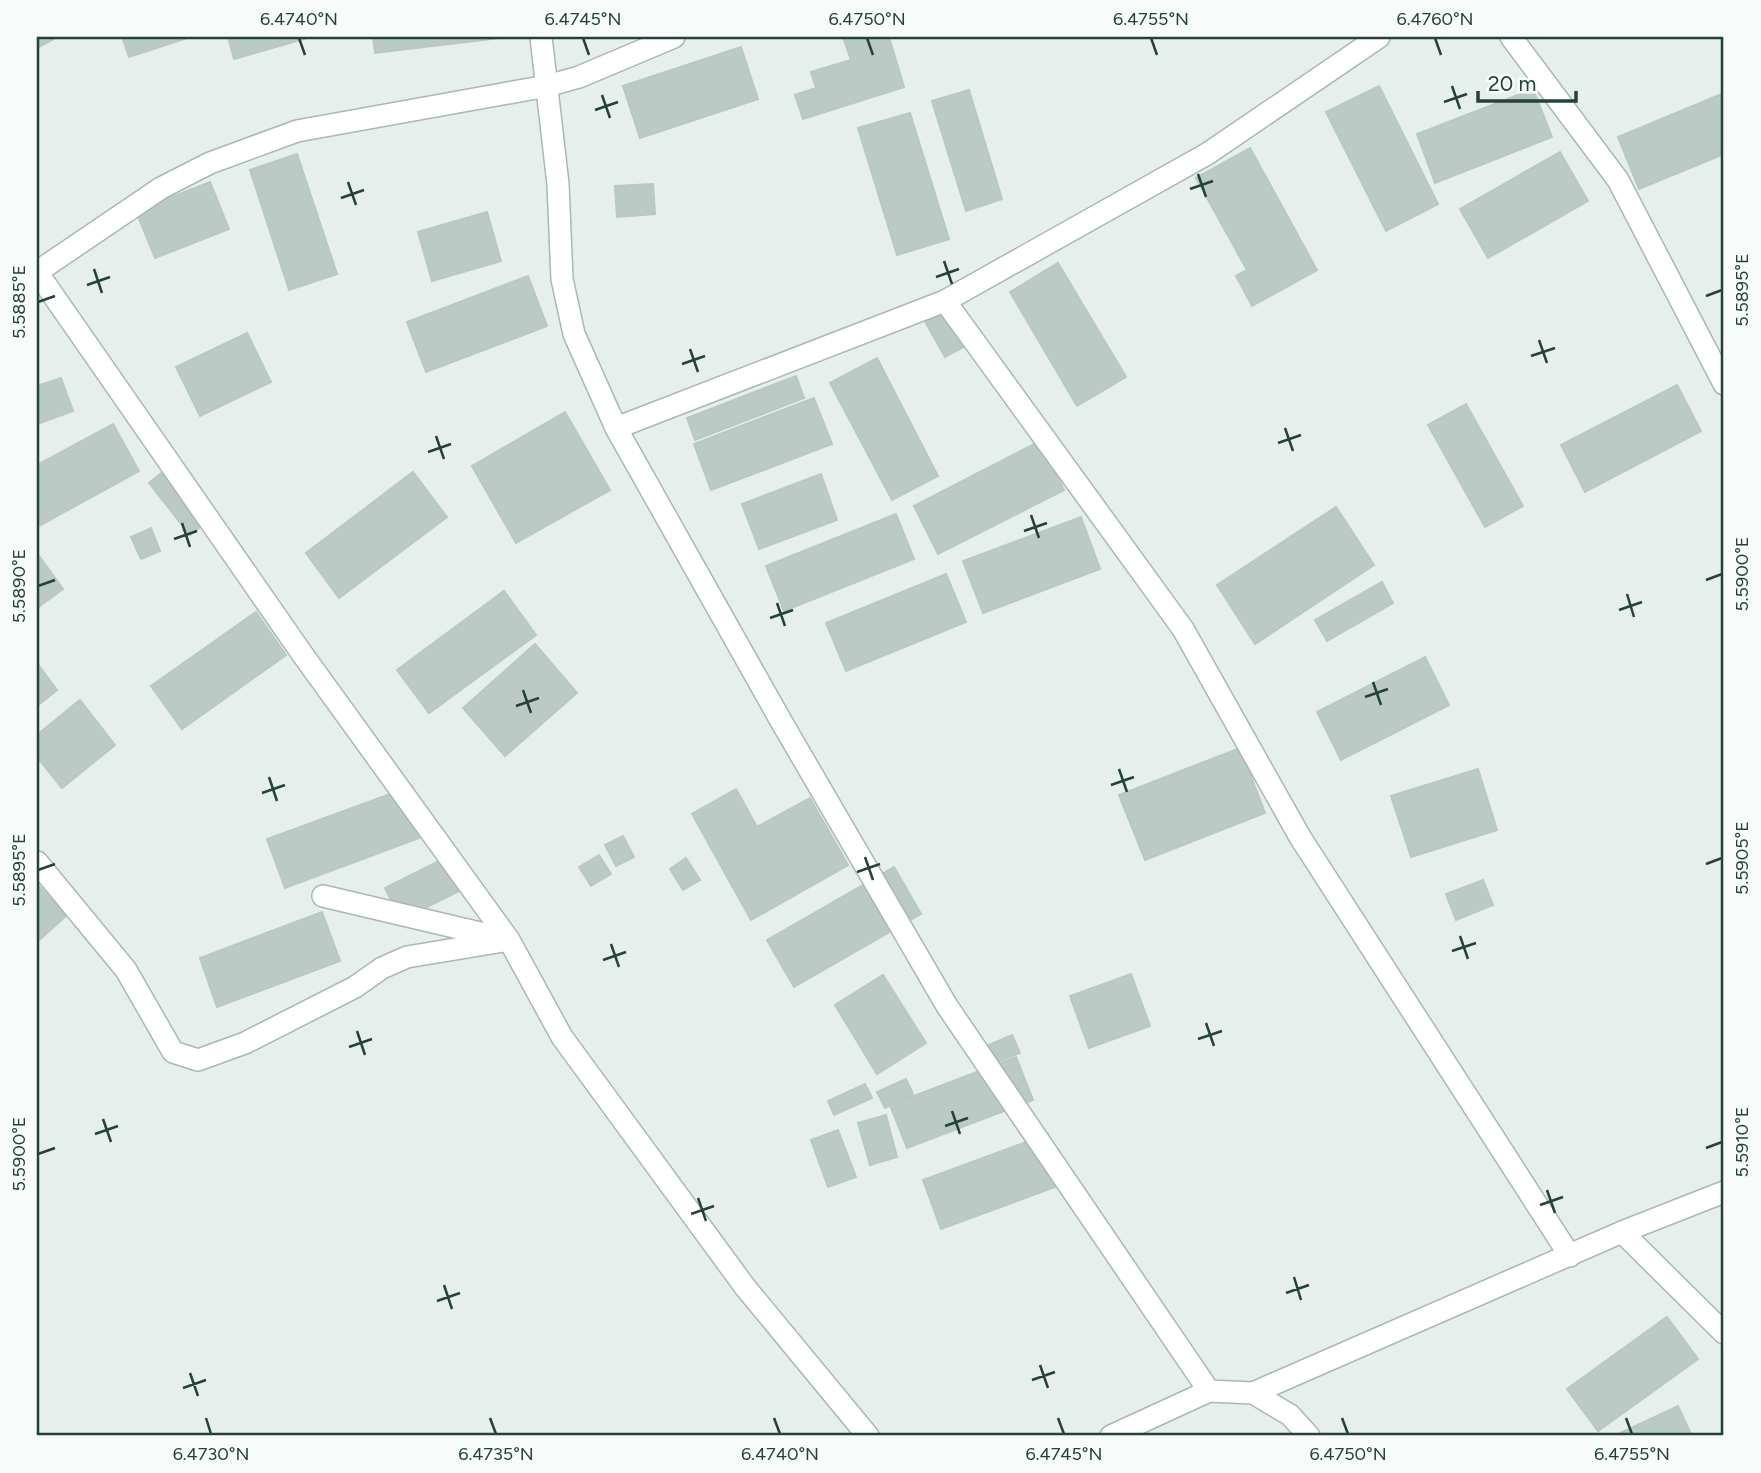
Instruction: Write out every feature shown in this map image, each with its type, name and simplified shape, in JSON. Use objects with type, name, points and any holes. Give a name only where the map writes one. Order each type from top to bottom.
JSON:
[{"type":"street","points":[[541,37],[558,184],[562,279],[574,334],[616,428],[781,722],[947,1006],[1209,1391]]},
{"type":"street","points":[[674,37],[579,77],[547,86],[297,131],[210,163],[161,188],[37,272],[303,655],[509,940],[562,1037],[745,1287],[868,1436]]},
{"type":"street","points":[[616,428],[945,301],[1207,154],[1379,37]]},
{"type":"street","points":[[1511,37],[1618,180],[1724,384]]},
{"type":"street","points":[[945,301],[1183,629],[1300,837],[1570,1256]]},
{"type":"street","points":[[37,862],[126,970],[173,1052],[198,1060],[245,1043],[355,987],[382,968],[407,957],[509,940]]},
{"type":"street","points":[[323,896],[509,940]]},
{"type":"street","points":[[1111,1436],[1209,1391],[1253,1393],[1622,1233],[1724,1192]]},
{"type":"street","points":[[1622,1233],[1724,1333]]},
{"type":"street","points":[[1253,1393],[1290,1415],[1309,1436]]},
{"type":"building","points":[[37,37],[57,37],[37,48]]},
{"type":"building","points":[[122,37],[186,37],[187,38],[129,57]]},
{"type":"building","points":[[228,37],[311,37],[234,59]]},
{"type":"building","points":[[373,37],[508,37],[375,53]]},
{"type":"building","points":[[843,37],[889,37],[904,87],[803,119],[795,95],[816,88],[811,72],[851,60]]},
{"type":"building","points":[[741,47],[758,99],[640,138],[623,86]]},
{"type":"building","points":[[1379,86],[1438,204],[1386,231],[1326,112]]},
{"type":"building","points":[[1533,89],[1552,137],[1435,183],[1417,134]]},
{"type":"building","points":[[969,90],[1002,199],[966,211],[932,101]]},
{"type":"building","points":[[1724,93],[1724,154],[1639,189],[1618,137]]},
{"type":"building","points":[[910,113],[949,239],[897,255],[858,128]]},
{"type":"building","points":[[1250,148],[1317,270],[1252,306],[1236,276],[1247,270],[1196,178]]},
{"type":"building","points":[[1560,152],[1588,201],[1488,258],[1460,209]]},
{"type":"building","points":[[297,154],[337,274],[289,290],[250,170]]},
{"type":"building","points":[[210,182],[229,229],[155,258],[136,211]]},
{"type":"building","points":[[653,184],[655,214],[617,217],[615,186]]},
{"type":"building","points":[[487,212],[501,261],[432,281],[418,232]]},
{"type":"building","points":[[1058,263],[1126,377],[1077,406],[1010,292]]},
{"type":"building","points":[[528,276],[547,326],[426,372],[407,322]]},
{"type":"building","points":[[946,304],[969,344],[945,357],[923,318]]},
{"type":"building","points":[[247,333],[271,382],[200,416],[176,367]]},
{"type":"building","points":[[877,358],[938,476],[892,500],[830,383]]},
{"type":"building","points":[[796,376],[804,398],[695,440],[687,418]]},
{"type":"building","points":[[61,378],[73,411],[37,424],[37,386]]},
{"type":"building","points":[[1677,385],[1701,431],[1585,492],[1561,445]]},
{"type":"building","points":[[814,398],[832,444],[711,490],[694,444]]},
{"type":"building","points":[[1466,404],[1523,506],[1485,527],[1428,425]]},
{"type":"building","points":[[565,412],[610,490],[516,543],[472,466]]},
{"type":"building","points":[[113,424],[139,471],[37,527],[37,465]]},
{"type":"building","points":[[1040,441],[1064,490],[938,554],[914,506]]},
{"type":"building","points":[[169,467],[210,519],[190,535],[149,483]]},
{"type":"building","points":[[413,472],[447,517],[339,598],[306,553]]},
{"type":"building","points":[[821,474],[837,520],[759,549],[742,504]]},
{"type":"building","points":[[1336,507],[1374,565],[1255,644],[1217,585]]},
{"type":"building","points":[[896,514],[914,559],[784,611],[766,566]]},
{"type":"building","points":[[1081,517],[1100,569],[983,613],[963,561]]},
{"type":"building","points":[[151,528],[160,551],[141,559],[131,537]]},
{"type":"building","points":[[37,553],[63,589],[37,608]]},
{"type":"building","points":[[946,574],[966,622],[846,671],[826,623]]},
{"type":"building","points":[[1382,582],[1393,603],[1327,641],[1315,620]]},
{"type":"building","points":[[504,591],[536,635],[429,713],[397,670]]},
{"type":"building","points":[[256,612],[286,655],[182,729],[151,686]]},
{"type":"building","points":[[535,644],[577,693],[505,756],[463,708]]},
{"type":"building","points":[[1425,657],[1449,705],[1341,760],[1317,712]]},
{"type":"building","points":[[37,663],[57,690],[37,706]]},
{"type":"building","points":[[80,700],[115,745],[62,788],[37,757],[37,735]]},
{"type":"building","points":[[1240,748],[1265,813],[1145,860],[1119,795]]},
{"type":"building","points":[[1478,769],[1497,830],[1411,857],[1391,796]]},
{"type":"building","points":[[412,786],[430,834],[285,888],[267,839]]},
{"type":"building","points":[[736,789],[757,827],[810,798],[848,865],[751,920],[692,814]]},
{"type":"building","points":[[623,836],[634,857],[616,866],[605,845]]},
{"type":"building","points":[[599,855],[611,874],[591,886],[579,867]]},
{"type":"building","points":[[686,858],[700,880],[683,890],[670,869]]},
{"type":"building","points":[[443,859],[459,891],[401,920],[385,888]]},
{"type":"building","points":[[894,867],[921,914],[794,987],[767,940]]},
{"type":"building","points":[[1483,880],[1493,905],[1456,920],[1446,894]]},
{"type":"building","points":[[37,884],[66,916],[37,942]]},
{"type":"building","points":[[322,912],[340,961],[217,1007],[200,958]]},
{"type":"building","points":[[1131,974],[1150,1026],[1089,1048],[1070,996]]},
{"type":"building","points":[[883,975],[926,1043],[877,1074],[835,1005]]},
{"type":"building","points":[[1012,1035],[1020,1053],[989,1065],[982,1048]]},
{"type":"building","points":[[1016,1057],[1033,1100],[907,1148],[890,1105]]},
{"type":"building","points":[[906,1079],[913,1094],[885,1108],[877,1092]]},
{"type":"building","points":[[865,1084],[872,1098],[834,1115],[828,1101]]},
{"type":"building","points":[[886,1115],[897,1157],[870,1165],[858,1123]]},
{"type":"building","points":[[838,1130],[856,1177],[828,1187],[811,1140]]},
{"type":"building","points":[[1048,1134],[1066,1183],[941,1229],[923,1180]]},
{"type":"building","points":[[1667,1317],[1698,1359],[1598,1431],[1567,1389]]},
{"type":"building","points":[[1678,1406],[1692,1436],[1614,1436]]}]
